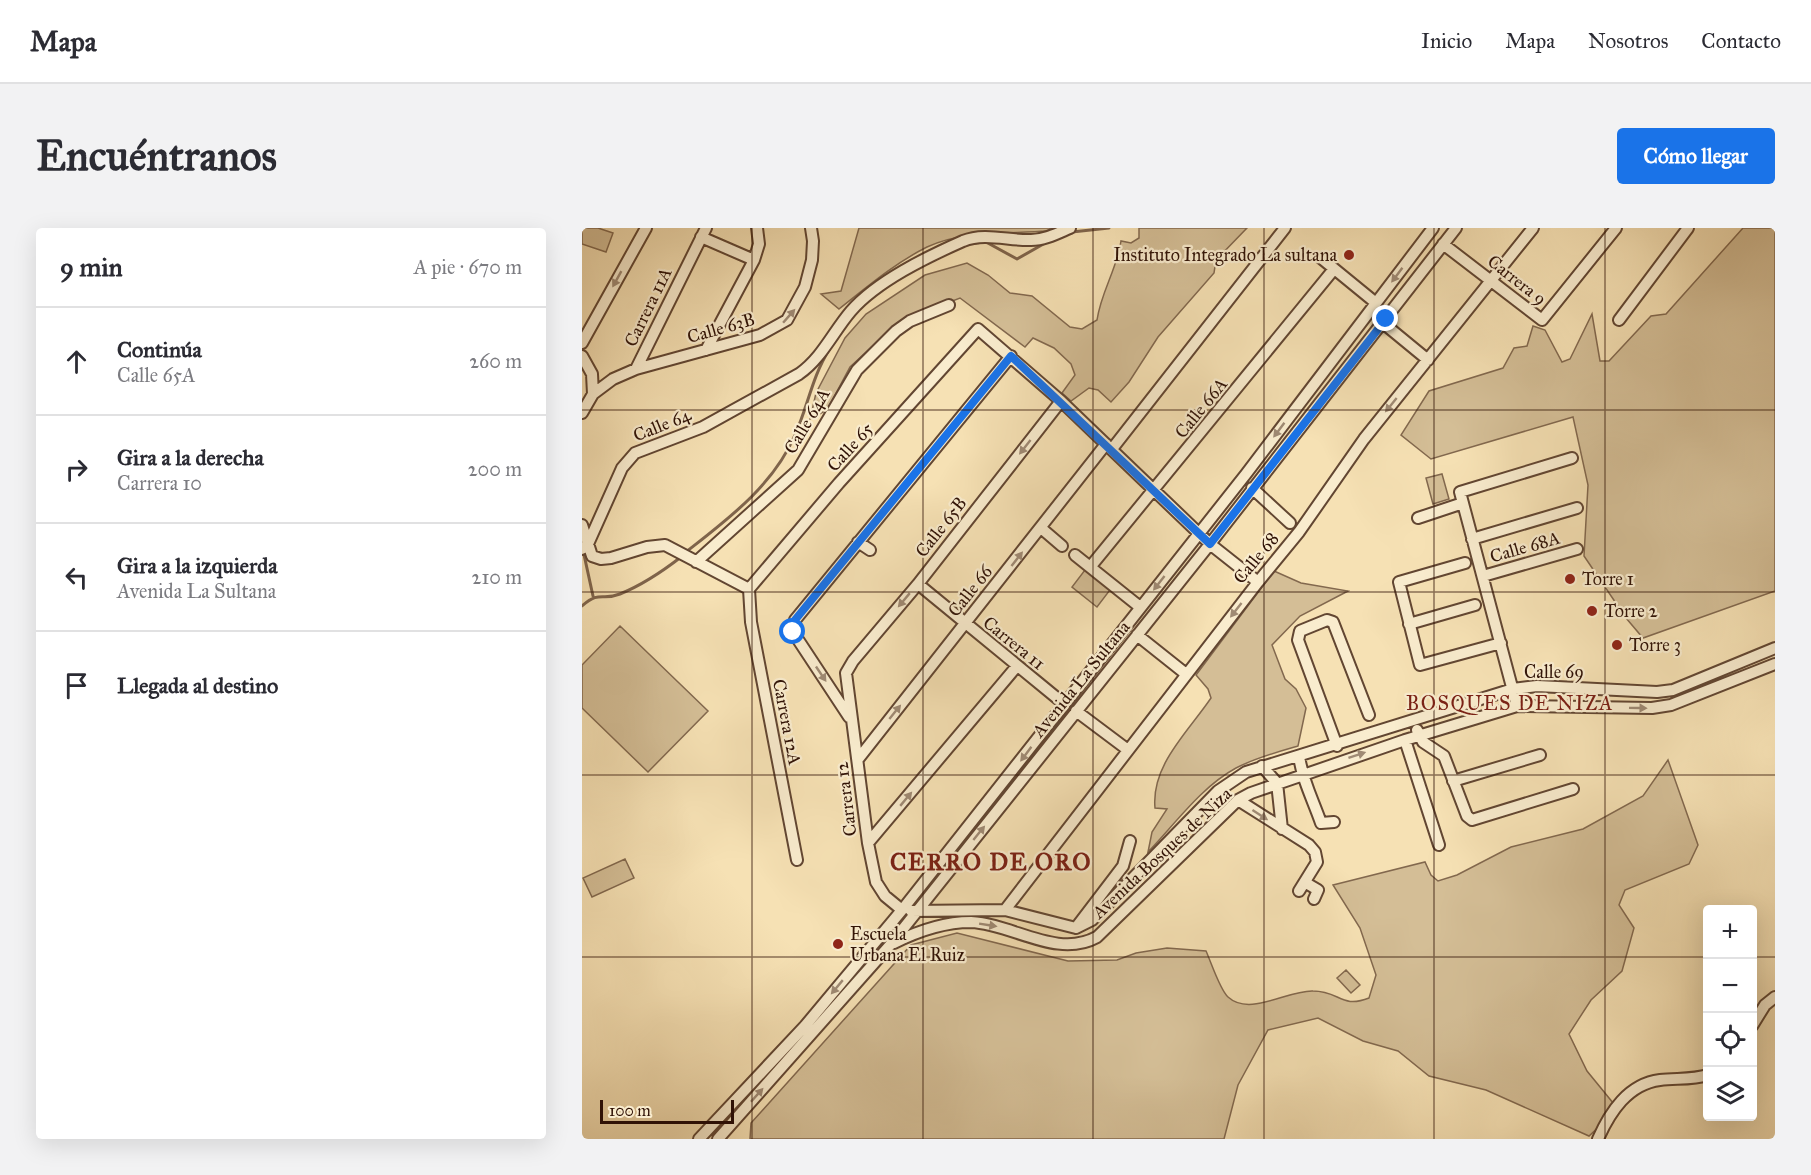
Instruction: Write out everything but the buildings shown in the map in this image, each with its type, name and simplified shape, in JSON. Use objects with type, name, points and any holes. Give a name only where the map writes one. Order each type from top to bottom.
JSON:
[{"type":"street","points":[[582,343],[646,228]]},
{"type":"street","points":[[706,351],[754,260],[759,244],[757,228]]},
{"type":"street","name":"Calle 63B","points":[[582,413],[593,394],[613,379],[636,369],[760,335],[787,320],[805,287],[812,260],[811,228]]},
{"type":"street","name":"Calle 64","points":[[585,546],[622,468],[635,453],[703,427],[799,374],[811,365],[851,311],[885,282],[966,240],[985,237],[1032,240],[1045,238],[1070,228]]},
{"type":"street","name":"Calle 66","points":[[859,758],[1041,528],[1285,228]]},
{"type":"street","name":"Avenida La Sultana","points":[[699,1139],[804,1026],[902,910],[1017,766],[1063,703],[1198,533],[1432,228]]},
{"type":"street","name":"Avenida La Sultana","points":[[718,1139],[891,944],[1210,544],[1456,228]]},
{"type":"street","name":"Calle 68","points":[[1005,910],[1186,674],[1299,532],[1364,439],[1533,228]]},
{"type":"street","name":"Carrera 9","points":[[1443,244],[1542,320],[1616,228]]},
{"type":"street","points":[[1620,320],[1688,228]]},
{"type":"street","points":[[704,232],[754,260]]},
{"type":"street","name":"Carrera 11A","points":[[636,369],[704,232]]},
{"type":"street","points":[[1321,258],[1376,303]]},
{"type":"street","name":"Calle 66A","points":[[1091,567],[1334,269]]},
{"type":"street","name":"Calle 64A","points":[[692,559],[798,470],[858,370],[903,326],[949,305]]},
{"type":"street","points":[[1383,323],[1428,360]]},
{"type":"street","name":"Calle 65","points":[[749,589],[847,475],[978,329],[1011,356]]},
{"type":"street","points":[[582,356],[592,374],[593,394]]},
{"type":"street","points":[[851,720],[792,627],[858,542],[1011,356],[1061,400],[1210,544],[1258,582]]},
{"type":"street","name":"Calle 65B","points":[[846,673],[853,661],[918,584],[1061,400]]},
{"type":"street","points":[[1517,706],[1460,492],[1572,458]]},
{"type":"street","points":[[1252,488],[1290,523]]},
{"type":"street","points":[[1418,518],[1463,504]]},
{"type":"street","points":[[1472,539],[1577,508]]},
{"type":"street","points":[[582,525],[585,546],[592,556],[601,559],[656,545],[674,549],[749,589]]},
{"type":"street","points":[[1041,528],[1062,546]]},
{"type":"street","points":[[858,542],[870,550]]},
{"type":"street","name":"Calle 68A","points":[[1483,576],[1577,549]]},
{"type":"street","points":[[1075,555],[1140,607]]},
{"type":"street","points":[[1465,563],[1399,582],[1420,665],[1501,644]]},
{"type":"street","name":"Carrera 11","points":[[918,584],[965,625],[1063,703]]},
{"type":"street","name":"Carrera 12A","points":[[749,589],[751,622],[797,860]]},
{"type":"street","points":[[1409,624],[1475,605]]},
{"type":"street","points":[[1337,746],[1298,640],[1300,631],[1327,620],[1333,622],[1369,715]]},
{"type":"street","points":[[1137,635],[1186,674]]},
{"type":"street","name":"Calle 69","points":[[1299,756],[1337,746],[1513,689],[1537,686],[1657,692],[1673,690],[1775,648]]},
{"type":"street","name":"Calle 69","points":[[1302,774],[1405,740],[1421,739],[1517,706],[1661,707],[1775,664]]},
{"type":"street","points":[[868,843],[1017,666]]},
{"type":"street","name":"Carrera 12","points":[[846,673],[851,720],[859,758],[868,843],[876,882],[885,896],[902,910]]},
{"type":"street","points":[[1076,711],[1128,750]]},
{"type":"street","points":[[1413,721],[1421,739],[1444,756],[1467,816],[1472,820],[1573,789]]},
{"type":"street","points":[[1405,740],[1439,845]]},
{"type":"street","points":[[1453,781],[1540,755]]},
{"type":"street","points":[[1299,756],[1302,774],[1321,823],[1334,822]]},
{"type":"street","name":"Avenida Bosques de Niza","points":[[1076,928],[1092,920],[1229,781],[1262,766],[1299,756]]},
{"type":"street","points":[[1262,766],[1277,783],[1282,829]]},
{"type":"street","name":"Avenida Bosques de Niza","points":[[891,944],[918,931],[970,922],[995,925],[1062,945],[1077,946],[1097,937],[1238,800],[1302,774]]},
{"type":"street","points":[[1238,800],[1309,845],[1315,852],[1317,862],[1303,887],[1318,890],[1314,899]]},
{"type":"street","points":[[902,910],[968,908],[1005,910],[1076,928],[1123,866],[1130,841]]},
{"type":"street","points":[[863,956],[873,965]]},
{"type":"street","points":[[1757,1018],[1765,1005],[1775,997]]},
{"type":"street","points":[[1598,1139],[1615,1108],[1630,1092],[1658,1080],[1703,1076]]},
{"type":"shaded area","points":[[582,228],[598,228],[613,233],[606,252],[582,244]]},
{"type":"shaded area","points":[[859,228],[1052,228],[1047,231],[971,235],[927,247],[904,260],[839,309],[821,294],[841,291]]},
{"type":"shaded area","points":[[1139,228],[1247,228],[1216,260],[1214,273],[1158,337],[1129,382],[1111,402],[1098,390],[1089,388],[1071,401],[1062,393],[1075,375],[1071,364],[1054,348],[1033,338],[1025,347],[960,298],[900,321],[850,367],[827,410],[810,419],[816,393],[845,338],[866,314],[925,275],[967,263],[988,275],[1010,293],[1032,296],[1070,327],[1082,329],[1097,320],[1121,241],[1131,243],[1139,238]]},
{"type":"shaded area","points":[[1743,228],[1775,228],[1775,591],[1643,638],[1626,618],[1584,556],[1588,485],[1573,417],[1431,459],[1401,435],[1429,391],[1503,368],[1514,348],[1527,346],[1533,326],[1545,330],[1562,362],[1570,359],[1592,314],[1600,361],[1609,361],[1651,316],[1666,314]]},
{"type":"shaded area","points":[[1442,474],[1449,499],[1433,504],[1426,478]]},
{"type":"shaded area","points":[[1088,566],[1113,586],[1097,607],[1072,587]]},
{"type":"shaded area","points":[[1274,571],[1301,583],[1348,591],[1300,616],[1272,645],[1285,679],[1296,689],[1306,708],[1298,746],[1251,761],[1223,776],[1189,807],[1148,852],[1152,832],[1167,809],[1155,808],[1155,792],[1159,777],[1173,750],[1211,698],[1208,689],[1196,675]]},
{"type":"shaded area","points":[[620,626],[708,711],[648,772],[582,708],[582,665]]},
{"type":"shaded area","points":[[1668,760],[1698,845],[1689,864],[1625,890],[1619,905],[1634,928],[1622,971],[1591,1000],[1569,1034],[1587,1071],[1618,1109],[1589,1136],[1486,1090],[1429,1076],[1398,1051],[1363,1041],[1318,1018],[1268,1030],[1238,1085],[1224,1139],[750,1139],[751,1123],[911,945],[957,933],[1068,961],[1117,960],[1136,953],[1167,948],[1206,951],[1222,988],[1228,997],[1237,1002],[1258,1004],[1313,991],[1346,1001],[1360,1001],[1369,998],[1376,975],[1360,928],[1333,885],[1425,862],[1431,875],[1438,881],[1457,875],[1511,847],[1583,829],[1643,796]]},
{"type":"shaded area","points":[[625,859],[634,878],[592,897],[583,878]]},
{"type":"shaded area","points":[[1346,970],[1360,985],[1351,993],[1337,978]]},
{"type":"waterway","points":[[1072,232],[1109,228]]},
{"type":"waterway","points":[[975,243],[986,242],[1017,259],[1047,242]]},
{"type":"waterway","points":[[686,552],[748,500],[775,470],[795,435],[818,371],[829,350]]},
{"type":"waterway","points":[[583,550],[593,596]]},
{"type":"waterway","points":[[582,606],[593,598],[614,596],[628,590],[681,557]]},
{"type":"place","name":"Instituto Integrado La sultana","points":[[1349,255]]},
{"type":"place","name":"Torre 1","points":[[1570,579]]},
{"type":"place","name":"Torre 2","points":[[1592,611]]},
{"type":"place","name":"Torre 3","points":[[1617,645]]},
{"type":"place","name":"Escuela Urbana El Ruiz","points":[[838,944]]},
{"type":"district","name":"BOSQUES DE NIZA","points":[[1510,703]]},
{"type":"district","name":"CERRO DE ORO","points":[[991,862]]},
{"type":"route","points":[[793,632],[792,627],[795,620],[1011,356],[1061,400],[1210,544],[1386,319]]}]
